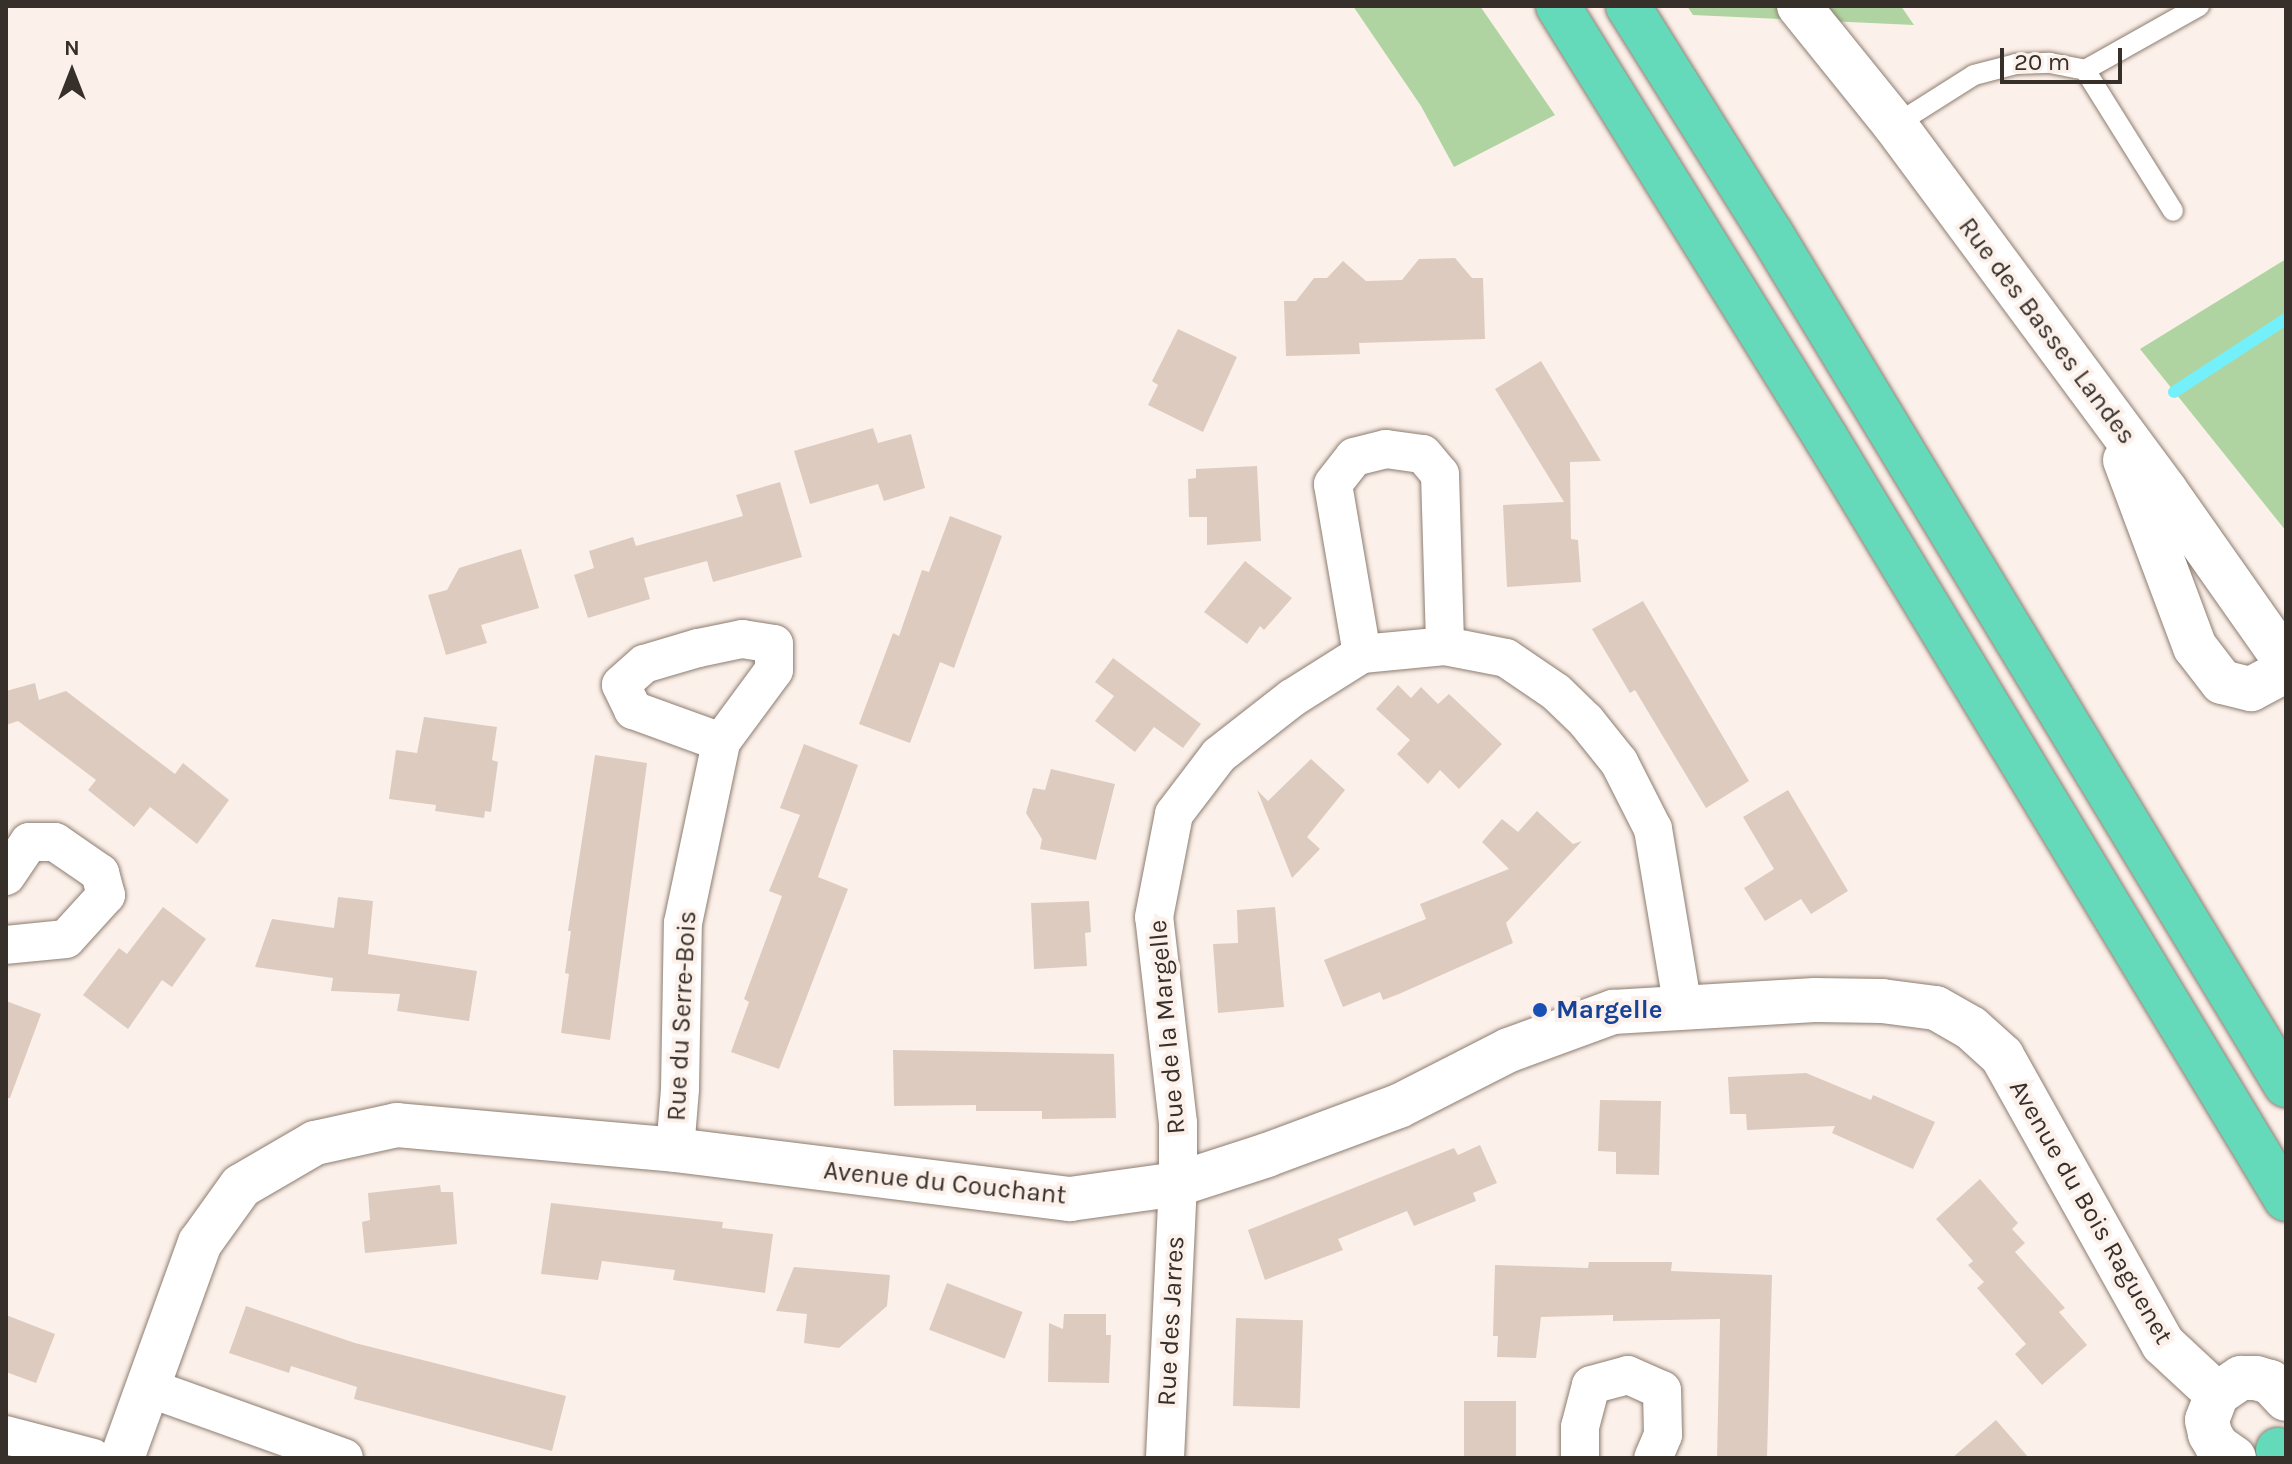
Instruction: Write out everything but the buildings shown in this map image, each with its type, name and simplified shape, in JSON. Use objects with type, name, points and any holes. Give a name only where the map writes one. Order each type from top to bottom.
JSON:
[{"type":"highway","points":[[1558,6],[1826,438],[2286,1199]]},
{"type":"highway","points":[[1628,6],[1803,287],[2286,1085]]},
{"type":"street","name":"Rue des Basses Landes","points":[[1799,6],[1895,125],[2110,416],[2286,662]]},
{"type":"street","points":[[2110,416],[2195,647],[2222,682],[2251,689],[2286,670]]},
{"type":"street","points":[[1362,654],[1333,484],[1354,457],[1386,449],[1423,454],[1440,474],[1445,646]]},
{"type":"street","name":"Rue de la Margelle","points":[[1178,1184],[1178,1123],[1154,917],[1174,814],[1219,755],[1292,698],[1362,654],[1445,646],[1506,658],[1556,692],[1586,721],[1619,762],[1653,829],[1683,1008]]},
{"type":"street","name":"Rue du Serre-Bois","points":[[675,1150],[680,1089],[683,923],[721,742]]},
{"type":"street","points":[[6,876],[29,842],[55,842],[100,873],[106,895],[66,939],[6,945]]},
{"type":"street","name":"Avenue du Couchant","points":[[122,1458],[200,1243],[241,1186],[315,1143],[397,1125],[675,1150],[1070,1199],[1178,1184],[1399,1106],[1509,1050],[1613,1012],[1815,1000],[1882,1001],[1936,1008],[1971,1028]]},
{"type":"street","name":"Avenue du Bois Raguenet","points":[[1971,1028],[2002,1056],[2163,1344],[2217,1394]]},
{"type":"street","name":"Rue des Jarres","points":[[1165,1458],[1178,1184]]},
{"type":"street","points":[[1580,1458],[1580,1427],[1591,1385],[1628,1375],[1662,1390],[1663,1435],[1653,1458]]},
{"type":"street","points":[[2234,1458],[2217,1446],[2210,1434],[2207,1420],[2217,1394],[2241,1378],[2270,1382],[2284,1393]]},
{"type":"street","points":[[149,1388],[344,1458]]},
{"type":"street","points":[[6,1435],[93,1458]]},
{"type":"lane","points":[[1895,125],[1974,75],[2016,64],[2050,63],[2085,70],[2199,6]]},
{"type":"lane","points":[[2085,70],[2173,211]]},
{"type":"green space","points":[[1353,6],[1480,6],[1555,115],[1454,167],[1421,106]]},
{"type":"green space","points":[[1687,6],[1901,6],[1914,25],[1693,15]]},
{"type":"green space","points":[[2286,259],[2286,531],[2140,349]]},
{"type":"waterway","points":[[2174,392],[2286,319]]},
{"type":"place","name":"Margelle","points":[[1540,1010]]}]
